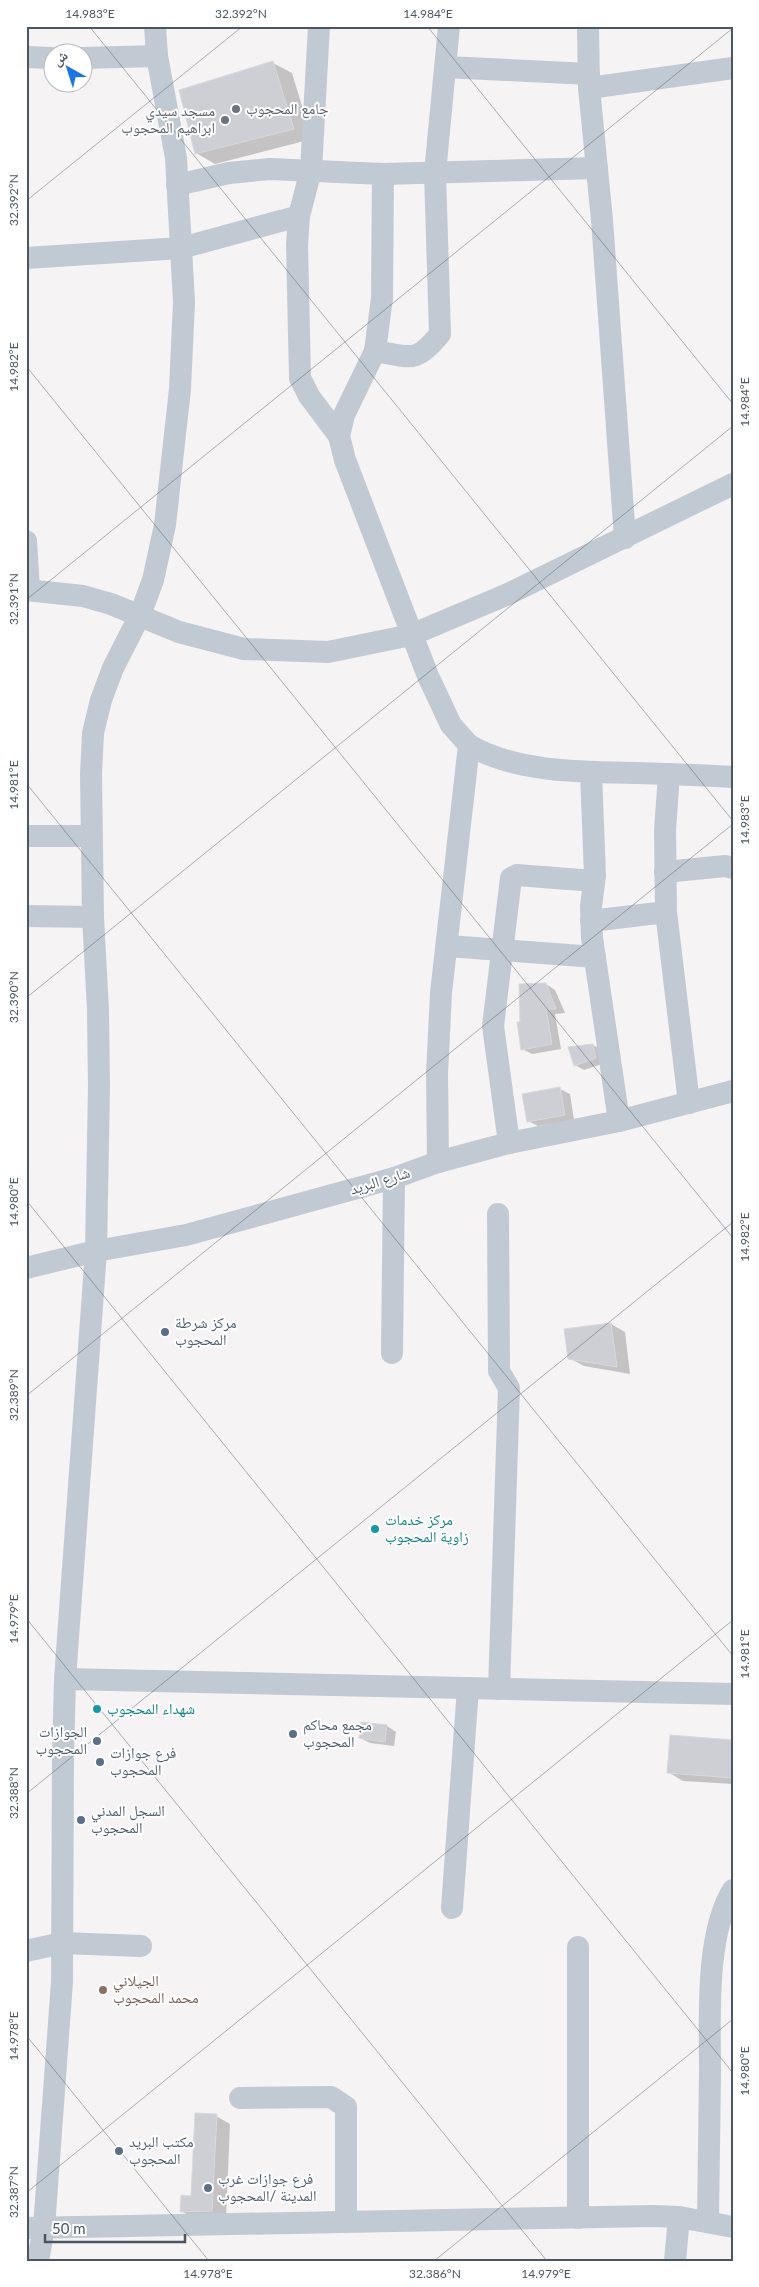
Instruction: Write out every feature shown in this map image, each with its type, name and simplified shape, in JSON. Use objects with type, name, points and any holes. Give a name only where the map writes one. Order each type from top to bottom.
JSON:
[{"type":"street","points":[[38,2261],[35,2227],[62,1982],[65,1679],[96,1251],[98,1019],[91,836],[93,733],[101,700],[113,668],[140,616],[153,580],[165,525],[174,456],[184,302],[176,158],[157,56],[155,26]]},
{"type":"street","points":[[319,26],[311,170],[299,216],[297,246],[300,378],[309,396],[339,436],[345,460],[412,635],[444,712],[469,745],[487,755],[506,761],[591,772],[733,777]]},
{"type":"street","points":[[375,351],[413,357],[426,351],[440,334],[435,172],[450,26]]},
{"type":"street","points":[[588,26],[589,81],[625,538]]},
{"type":"street","points":[[92,58],[157,56]]},
{"type":"street","points":[[26,57],[42,58]]},
{"type":"street","points":[[446,67],[589,81],[733,68]]},
{"type":"street","points":[[178,185],[229,173],[270,169],[383,174],[597,168]]},
{"type":"street","points":[[339,436],[344,415],[375,351],[382,298],[383,174]]},
{"type":"street","points":[[26,258],[181,248],[299,216]]},
{"type":"street","points":[[26,541],[28,589],[83,596],[179,632],[244,649],[276,652],[328,652],[412,635],[506,595],[733,484]]},
{"type":"street","points":[[438,1162],[437,1074],[442,993],[469,745]]},
{"type":"street","points":[[591,772],[594,831],[594,881],[591,920],[619,1121]]},
{"type":"street","points":[[669,774],[665,830],[666,912],[689,1103]]},
{"type":"street","points":[[26,836],[91,836]]},
{"type":"street","points":[[665,872],[725,866],[733,868]]},
{"type":"street","points":[[508,1143],[493,1026],[510,884],[513,876],[594,881]]},
{"type":"street","points":[[591,920],[666,912]]},
{"type":"street","points":[[26,916],[93,917]]},
{"type":"street","points":[[448,946],[595,957]]},
{"type":"street","name":"شارع البريد","points":[[26,1268],[96,1251],[186,1235],[394,1178],[438,1162],[508,1143],[619,1121],[733,1091]]},
{"type":"street","points":[[392,1353],[394,1178]]},
{"type":"street","points":[[498,1214],[499,1371],[509,1388],[499,1689]]},
{"type":"street","points":[[65,1679],[733,1694]]},
{"type":"street","points":[[452,1908],[468,1688]]},
{"type":"street","points":[[708,2220],[712,1975],[716,1934],[722,1913],[733,1890]]},
{"type":"street","points":[[26,1951],[62,1943],[141,1946]]},
{"type":"street","points":[[578,1947],[578,2218]]},
{"type":"street","points":[[240,2098],[331,2096],[346,2107],[346,2222]]},
{"type":"street","points":[[35,2227],[679,2216],[708,2220],[733,2227]]},
{"type":"street","points":[[675,2261],[679,2216]]},
{"type":"building","name":"جامع المحجوب","points":[[273,61],[294,129],[195,154],[179,90]]},
{"type":"building","points":[[546,983],[556,1009],[546,1009],[552,1044],[521,1050],[517,1022],[520,1022],[519,984]]},
{"type":"building","points":[[593,1044],[596,1058],[574,1066],[568,1047]]},
{"type":"building","points":[[560,1087],[565,1115],[527,1122],[522,1094]]},
{"type":"building","points":[[611,1323],[617,1367],[568,1359],[564,1329]]},
{"type":"building","points":[[361,1722],[387,1725],[385,1742],[359,1738]]},
{"type":"building","points":[[670,1735],[733,1740],[733,1778],[667,1773]]},
{"type":"building","points":[[195,2113],[217,2114],[212,2211],[180,2212],[181,2195],[191,2196]]},
{"type":"place","name":"جامع المحجوب","points":[[236,109]]},
{"type":"place","name":"مسجد سيدي ابراهيم المحجوب","points":[[225,120]]},
{"type":"place","name":"مركز شرطة المحجوب","points":[[165,1332]]},
{"type":"place","name":"مركز خدمات زاوية المحجوب","points":[[375,1529]]},
{"type":"place","name":"شهداء المحجوب","points":[[97,1709]]},
{"type":"place","name":"مجمع محاكم المحجوب","points":[[293,1734]]},
{"type":"place","name":"الجوازات المحجوب","points":[[97,1741]]},
{"type":"place","name":"فرع جوازات المحجوب","points":[[100,1762]]},
{"type":"place","name":"السجل المدني المحجوب","points":[[81,1820]]},
{"type":"place","name":"الجيلاني محمد المحجوب","points":[[103,1990]]},
{"type":"place","name":"مكتب البريد المحجوب","points":[[119,2151]]},
{"type":"place","name":"فرع جوازات غرب المدينة /المحجوب","points":[[208,2188]]}]
